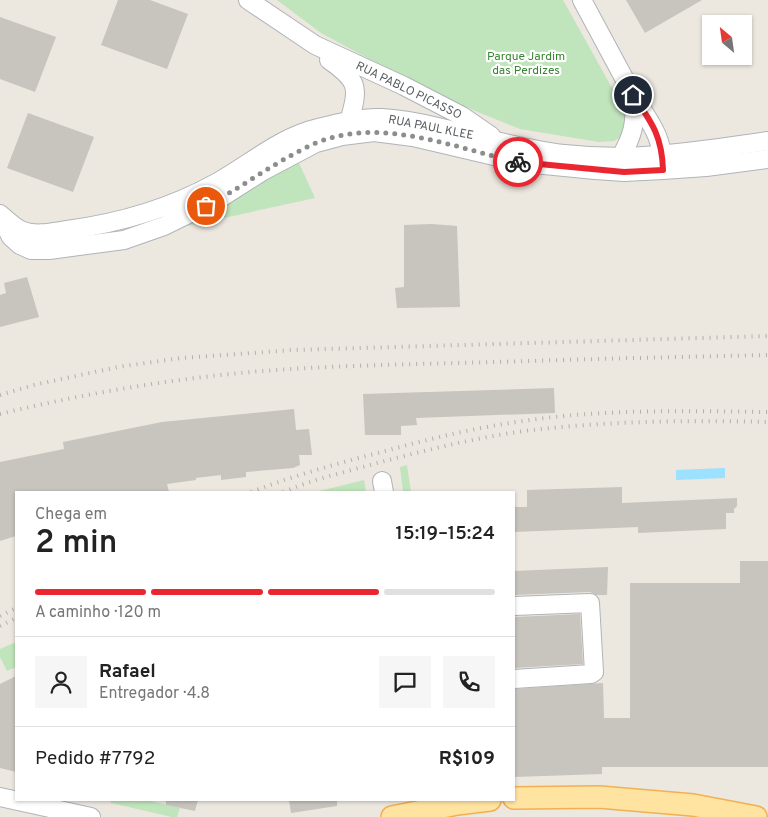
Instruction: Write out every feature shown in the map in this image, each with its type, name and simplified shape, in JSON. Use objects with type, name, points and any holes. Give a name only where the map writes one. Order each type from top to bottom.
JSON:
[{"type":"main road","points":[[515,798],[615,798],[693,805],[756,817]]},
{"type":"main road","points":[[392,817],[425,805],[477,801]]},
{"type":"street","name":"RUA PABLO PICASSO","points":[[248,0],[315,45],[404,86],[462,116],[499,141]]},
{"type":"street","points":[[582,0],[633,95],[651,122],[660,142],[663,163]]},
{"type":"street","name":"RUA PABLO PICASSO","points":[[315,45],[322,54],[344,70],[353,82],[356,95],[349,122]]},
{"type":"street","points":[[620,158],[634,126],[633,95]]},
{"type":"street","name":"RUA PAUL KLEE","points":[[0,215],[23,231],[35,233],[101,226],[161,208],[216,183],[289,139],[317,128],[381,118],[418,122],[520,147],[563,154],[706,167],[768,159]]},
{"type":"street","name":"RUA PAUL KLEE","points":[[0,215],[11,237],[20,245],[31,250],[49,250],[124,240],[164,226],[210,203],[263,171],[316,143],[342,136],[374,132],[420,138],[524,163],[624,172],[768,141]]},
{"type":"street","points":[[515,606],[590,603],[594,673],[515,679]]},
{"type":"street","points":[[0,797],[15,801]]},
{"type":"street","points":[[17,801],[80,816]]},
{"type":"green space","name":"Parque Jardim das Perdizes","points":[[277,0],[563,0],[621,104],[627,121],[623,136],[614,141],[599,142],[520,129],[436,95],[321,33]]},
{"type":"green space","points":[[298,161],[315,198],[164,231]]},
{"type":"green space","points":[[407,465],[411,491],[403,491],[400,467]]},
{"type":"green space","points":[[364,480],[366,491],[320,491]]},
{"type":"green space","points":[[15,642],[15,667],[7,671],[0,657],[0,649]]},
{"type":"green space","points":[[111,801],[151,801],[180,808],[177,817],[172,817],[111,803]]},
{"type":"water","points":[[725,468],[725,478],[676,480],[676,470]]},
{"type":"building","points":[[118,0],[150,0],[188,14],[167,69],[101,45]]},
{"type":"building","points":[[626,0],[702,0],[645,33]]},
{"type":"building","points":[[0,17],[56,37],[35,92],[0,79]]},
{"type":"building","points":[[28,113],[94,137],[73,192],[7,168]]},
{"type":"building","points":[[432,224],[457,226],[460,307],[397,308],[395,288],[404,287],[404,225]]},
{"type":"building","points":[[27,277],[39,317],[0,327],[0,295],[6,293],[4,283]]},
{"type":"building","points":[[554,388],[555,413],[416,418],[417,425],[401,426],[401,435],[365,435],[363,394]]},
{"type":"building","points":[[294,409],[296,430],[309,429],[312,455],[299,455],[300,465],[293,468],[246,472],[246,477],[221,480],[221,475],[196,478],[196,480],[167,484],[169,491],[15,491],[15,536],[0,541],[0,462],[64,449],[63,442],[162,422]]},
{"type":"building","points":[[622,487],[622,503],[737,498],[737,506],[734,509],[734,513],[726,513],[726,529],[638,533],[638,527],[515,532],[515,507],[527,507],[527,490]]},
{"type":"building","points":[[740,561],[768,561],[768,767],[602,767],[602,774],[515,777],[515,689],[603,683],[604,718],[630,718],[630,583],[740,583]]},
{"type":"building","points":[[608,567],[607,595],[596,595],[590,592],[515,595],[515,571]]},
{"type":"building","points":[[580,614],[583,664],[515,668],[515,617]]},
{"type":"building","points":[[15,676],[15,772],[0,768],[0,684]]},
{"type":"building","points":[[166,801],[198,801],[195,811],[166,805]]},
{"type":"building","points":[[289,801],[337,801],[337,806],[291,813]]},
{"type":"railway","points":[[0,395],[34,385],[118,367],[181,358],[293,350],[768,336]]},
{"type":"railway","points":[[0,414],[137,386],[275,370],[386,365],[768,355]]},
{"type":"railway","points":[[254,491],[314,471],[397,448],[491,426],[559,416],[619,412],[768,412]]},
{"type":"railway","points":[[285,491],[319,479],[400,457],[457,443],[514,433],[562,427],[621,423],[680,421],[768,422]]},
{"type":"railway","points":[[0,616],[15,608]]},
{"type":"railway","points":[[0,626],[15,618]]},
{"type":"way so far","points":[[206,206],[263,171],[316,143],[342,136],[374,132],[413,137],[518,162]]},
{"type":"route","points":[[518,162],[624,172],[663,170],[662,148],[658,137],[651,122],[633,95]]}]
